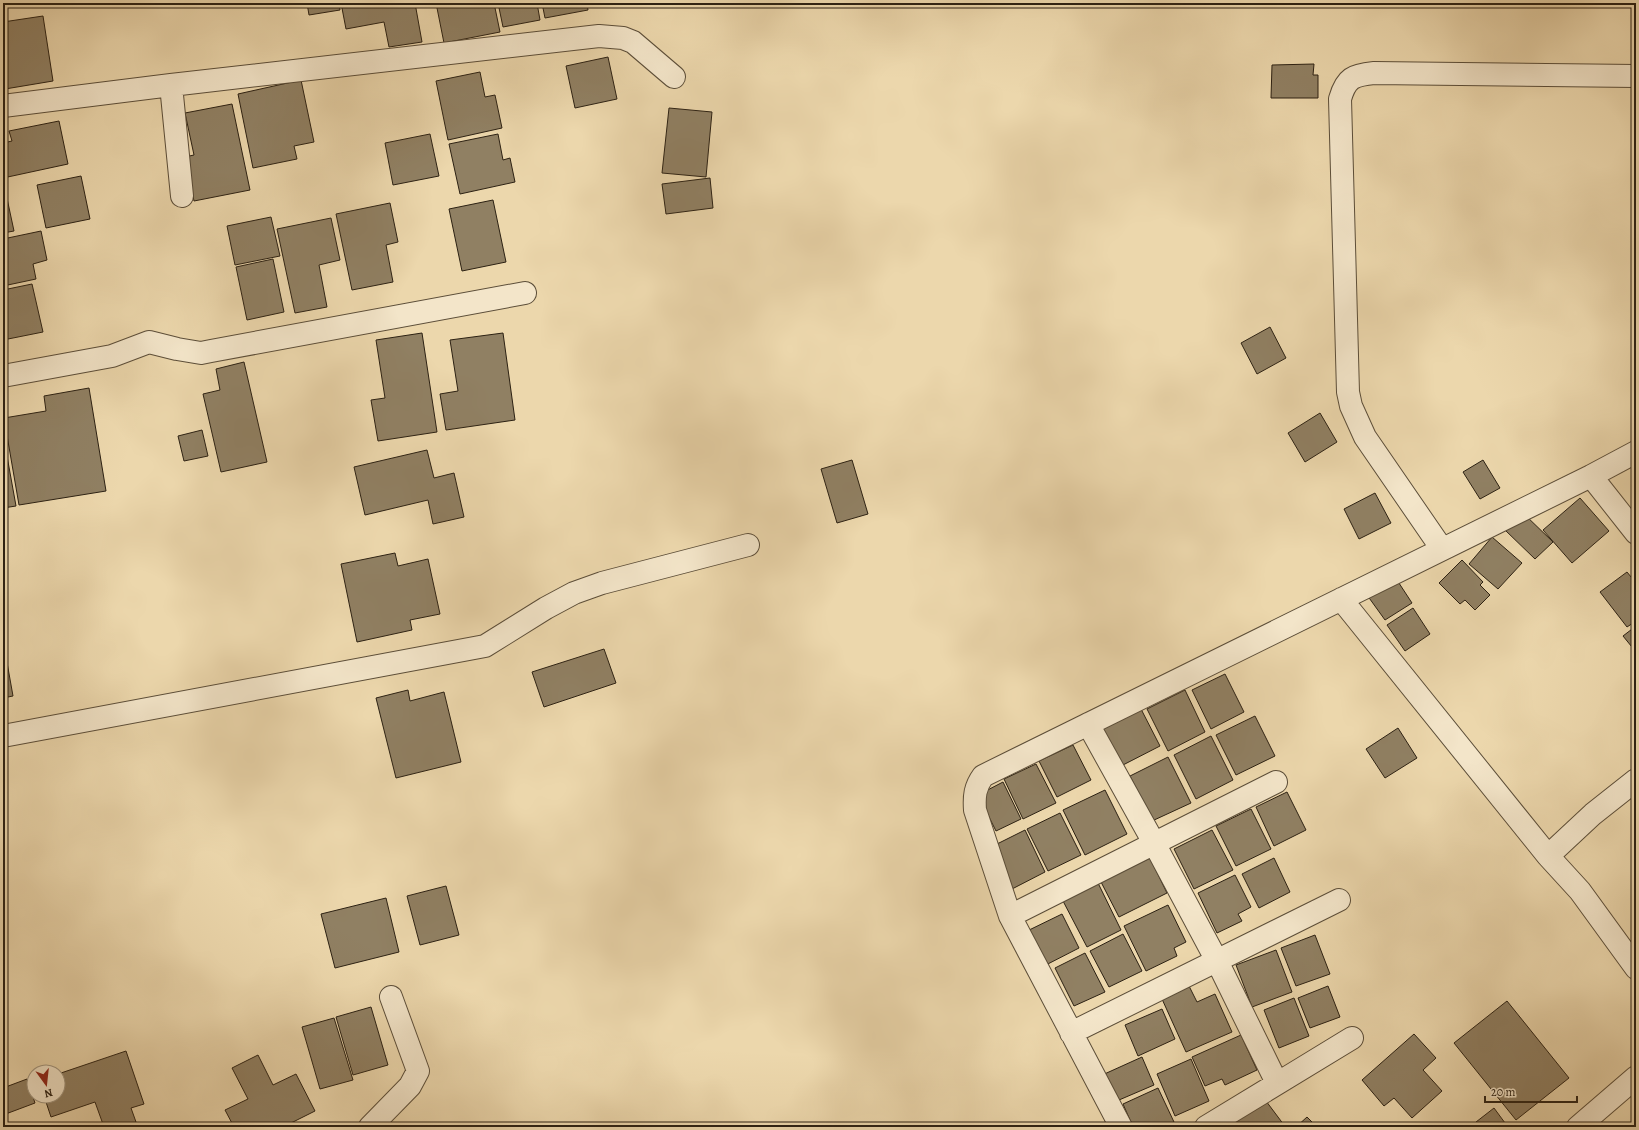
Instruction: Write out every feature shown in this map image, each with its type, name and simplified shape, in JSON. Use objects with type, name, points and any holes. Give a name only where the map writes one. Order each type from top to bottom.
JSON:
[{"type":"street","points":[[3,106],[171,85],[605,36],[623,38],[633,42],[674,77]]},
{"type":"street","points":[[1442,549],[1365,437],[1351,406],[1348,392],[1340,99],[1344,86],[1353,77],[1374,73],[1636,76]]},
{"type":"street","points":[[171,85],[182,196]]},
{"type":"street","points":[[3,376],[112,356],[148,342],[201,353],[525,293]]},
{"type":"street","points":[[1120,1127],[1010,916],[975,810],[975,790],[983,776],[1591,476],[1636,452]]},
{"type":"street","points":[[1591,476],[1636,532]]},
{"type":"street","points":[[3,736],[485,646],[546,608],[574,593],[602,583],[748,545]]},
{"type":"street","points":[[1341,599],[1548,856],[1580,892],[1636,968]]},
{"type":"street","points":[[1088,724],[1217,961],[1277,1083]]},
{"type":"street","points":[[1548,856],[1593,814],[1636,780]]},
{"type":"street","points":[[1010,916],[1276,782]]},
{"type":"street","points":[[1071,1034],[1339,900]]},
{"type":"street","points":[[370,1127],[410,1086],[418,1071],[391,996]]},
{"type":"street","points":[[1206,1127],[1352,1038]]},
{"type":"street","points":[[1578,1127],[1636,1077]]},
{"type":"building","points":[[307,3],[339,3],[340,10],[309,15]]},
{"type":"building","points":[[341,3],[415,3],[422,42],[389,47],[384,22],[346,29]]},
{"type":"building","points":[[436,3],[494,3],[500,32],[444,43]]},
{"type":"building","points":[[498,3],[537,3],[540,20],[503,27]]},
{"type":"building","points":[[542,3],[587,3],[588,10],[545,18]]},
{"type":"building","points":[[43,16],[53,81],[5,89],[3,75],[3,22]]},
{"type":"building","points":[[608,57],[617,99],[575,108],[566,66]]},
{"type":"building","points":[[1314,64],[1313,75],[1318,75],[1318,98],[1271,98],[1272,65]]},
{"type":"building","points":[[480,72],[485,97],[495,95],[502,128],[448,140],[436,81]]},
{"type":"building","points":[[301,80],[314,142],[294,146],[297,159],[253,168],[238,94]]},
{"type":"building","points":[[232,104],[250,190],[194,201],[185,157],[194,155],[185,113]]},
{"type":"building","points":[[669,108],[712,112],[706,177],[662,173]]},
{"type":"building","points":[[59,121],[68,164],[3,178],[3,143],[12,141],[9,131]]},
{"type":"building","points":[[430,134],[439,176],[393,185],[385,143]]},
{"type":"building","points":[[498,134],[503,160],[510,158],[515,182],[460,194],[449,144]]},
{"type":"building","points":[[81,176],[90,219],[46,228],[37,185]]},
{"type":"building","points":[[710,178],[713,208],[666,214],[662,184]]},
{"type":"building","points":[[3,189],[5,189],[14,231],[3,233]]},
{"type":"building","points":[[493,200],[506,262],[462,271],[449,209]]},
{"type":"building","points":[[390,203],[398,242],[386,245],[393,282],[352,290],[336,214]]},
{"type":"building","points":[[271,217],[280,256],[235,265],[227,226]]},
{"type":"building","points":[[331,218],[340,260],[319,265],[327,307],[295,313],[277,229]]},
{"type":"building","points":[[41,231],[47,260],[33,264],[36,279],[3,286],[3,239]]},
{"type":"building","points":[[273,259],[284,312],[247,320],[236,267]]},
{"type":"building","points":[[32,284],[43,332],[3,340],[3,290]]},
{"type":"building","points":[[1270,327],[1286,358],[1257,374],[1241,343]]},
{"type":"building","points":[[422,333],[437,432],[378,441],[371,400],[385,398],[376,340]]},
{"type":"building","points":[[503,333],[515,420],[446,430],[440,394],[458,391],[450,340]]},
{"type":"building","points":[[244,362],[267,462],[221,472],[203,394],[220,390],[216,369]]},
{"type":"building","points":[[89,388],[106,491],[19,505],[4,418],[46,411],[44,396]]},
{"type":"building","points":[[1320,413],[1337,442],[1305,462],[1288,433]]},
{"type":"building","points":[[202,430],[208,456],[184,461],[178,436]]},
{"type":"building","points":[[3,445],[5,445],[16,506],[3,508]]},
{"type":"building","points":[[427,450],[434,478],[454,473],[464,517],[433,524],[428,500],[365,515],[354,467]]},
{"type":"building","points":[[852,460],[868,514],[837,523],[821,469]]},
{"type":"building","points":[[1483,460],[1500,488],[1480,499],[1463,472]]},
{"type":"building","points":[[1375,493],[1391,523],[1359,539],[1344,509]]},
{"type":"building","points":[[1580,498],[1609,531],[1572,563],[1543,530]]},
{"type":"building","points":[[1522,512],[1553,542],[1535,559],[1505,530]]},
{"type":"building","points":[[1492,537],[1522,563],[1498,589],[1469,564]]},
{"type":"building","points":[[395,553],[398,566],[428,559],[440,614],[410,620],[412,630],[357,642],[341,564]]},
{"type":"building","points":[[1462,560],[1483,582],[1480,585],[1490,595],[1475,610],[1465,600],[1460,604],[1439,583]]},
{"type":"building","points":[[1627,572],[1636,583],[1636,621],[1627,627],[1600,592]]},
{"type":"building","points":[[1395,577],[1412,603],[1385,620],[1367,595]]},
{"type":"building","points":[[1413,608],[1430,634],[1405,651],[1387,625]]},
{"type":"building","points":[[1636,626],[1636,652],[1623,636]]},
{"type":"building","points":[[3,640],[13,696],[3,698]]},
{"type":"building","points":[[604,649],[616,683],[544,707],[532,672]]},
{"type":"building","points":[[1225,674],[1244,712],[1211,729],[1192,690]]},
{"type":"building","points":[[408,690],[410,701],[444,692],[461,762],[396,778],[376,698]]},
{"type":"building","points":[[1185,690],[1205,732],[1168,751],[1147,709]]},
{"type":"building","points":[[1141,709],[1160,746],[1121,766],[1103,729]]},
{"type":"building","points":[[1255,716],[1275,756],[1236,775],[1216,735]]},
{"type":"building","points":[[1398,728],[1417,758],[1385,778],[1366,749]]},
{"type":"building","points":[[1211,736],[1233,780],[1196,799],[1174,755]]},
{"type":"building","points":[[1073,745],[1091,780],[1057,797],[1039,761]]},
{"type":"building","points":[[1168,757],[1191,803],[1152,821],[1130,776]]},
{"type":"building","points":[[1036,764],[1056,803],[1023,819],[1004,779]]},
{"type":"building","points":[[1003,782],[1021,819],[996,831],[978,795]]},
{"type":"building","points":[[1105,790],[1127,834],[1085,855],[1063,810]]},
{"type":"building","points":[[1287,792],[1306,830],[1274,846],[1256,807]]},
{"type":"building","points":[[1251,809],[1271,849],[1236,866],[1216,826]]},
{"type":"building","points":[[1060,813],[1081,855],[1048,871],[1027,829]]},
{"type":"building","points":[[1025,830],[1045,872],[1012,889],[991,847]]},
{"type":"building","points":[[1212,830],[1233,870],[1194,889],[1174,849]]},
{"type":"building","points":[[1150,858],[1167,893],[1119,917],[1101,882]]},
{"type":"building","points":[[1274,858],[1290,892],[1259,908],[1242,874]]},
{"type":"building","points":[[1235,875],[1251,907],[1238,914],[1242,921],[1217,933],[1198,893]]},
{"type":"building","points":[[1098,883],[1121,930],[1087,947],[1063,901]]},
{"type":"building","points":[[446,886],[459,935],[420,945],[407,896]]},
{"type":"building","points":[[386,898],[399,952],[335,968],[321,914]]},
{"type":"building","points":[[1168,905],[1186,942],[1174,948],[1177,956],[1146,971],[1124,926]]},
{"type":"building","points":[[1062,914],[1079,948],[1040,968],[1023,933]]},
{"type":"building","points":[[1123,934],[1142,971],[1109,987],[1090,951]]},
{"type":"building","points":[[1315,935],[1330,974],[1296,986],[1281,948]]},
{"type":"building","points":[[1276,950],[1292,992],[1252,1007],[1236,965]]},
{"type":"building","points":[[1085,953],[1105,992],[1074,1006],[1055,968]]},
{"type":"building","points":[[1189,986],[1197,1002],[1215,994],[1232,1032],[1186,1052],[1162,999]]},
{"type":"building","points":[[1328,986],[1340,1017],[1310,1028],[1298,998]]},
{"type":"building","points":[[1294,998],[1309,1036],[1279,1048],[1264,1010]]},
{"type":"building","points":[[1507,1001],[1569,1078],[1516,1120],[1454,1043]]},
{"type":"building","points":[[371,1007],[388,1065],[353,1075],[336,1017]]},
{"type":"building","points":[[1162,1009],[1175,1039],[1138,1056],[1125,1025]]},
{"type":"building","points":[[334,1018],[353,1080],[320,1089],[302,1027]]},
{"type":"building","points":[[1414,1034],[1436,1058],[1423,1070],[1442,1091],[1412,1118],[1394,1098],[1384,1106],[1362,1080]]},
{"type":"building","points":[[1241,1035],[1257,1070],[1225,1085],[1222,1079],[1205,1086],[1192,1057]]},
{"type":"building","points":[[126,1051],[144,1104],[131,1108],[136,1122],[122,1127],[104,1127],[95,1102],[51,1117],[47,1104],[66,1104],[66,1071]]},
{"type":"building","points":[[258,1055],[273,1085],[296,1074],[315,1111],[283,1127],[234,1127],[225,1110],[248,1099],[232,1068]]},
{"type":"building","points":[[1142,1057],[1154,1085],[1112,1103],[1100,1076]]},
{"type":"building","points":[[1191,1059],[1209,1101],[1175,1116],[1157,1074]]},
{"type":"building","points":[[26,1079],[26,1104],[32,1104],[3,1115],[3,1088]]},
{"type":"building","points":[[1158,1088],[1174,1122],[1162,1127],[1133,1127],[1123,1104]]},
{"type":"building","points":[[1263,1097],[1284,1125],[1281,1127],[1228,1127],[1226,1124]]},
{"type":"building","points":[[1494,1108],[1508,1127],[1480,1127],[1476,1122]]},
{"type":"building","points":[[1307,1117],[1317,1127],[1296,1127]]}]
